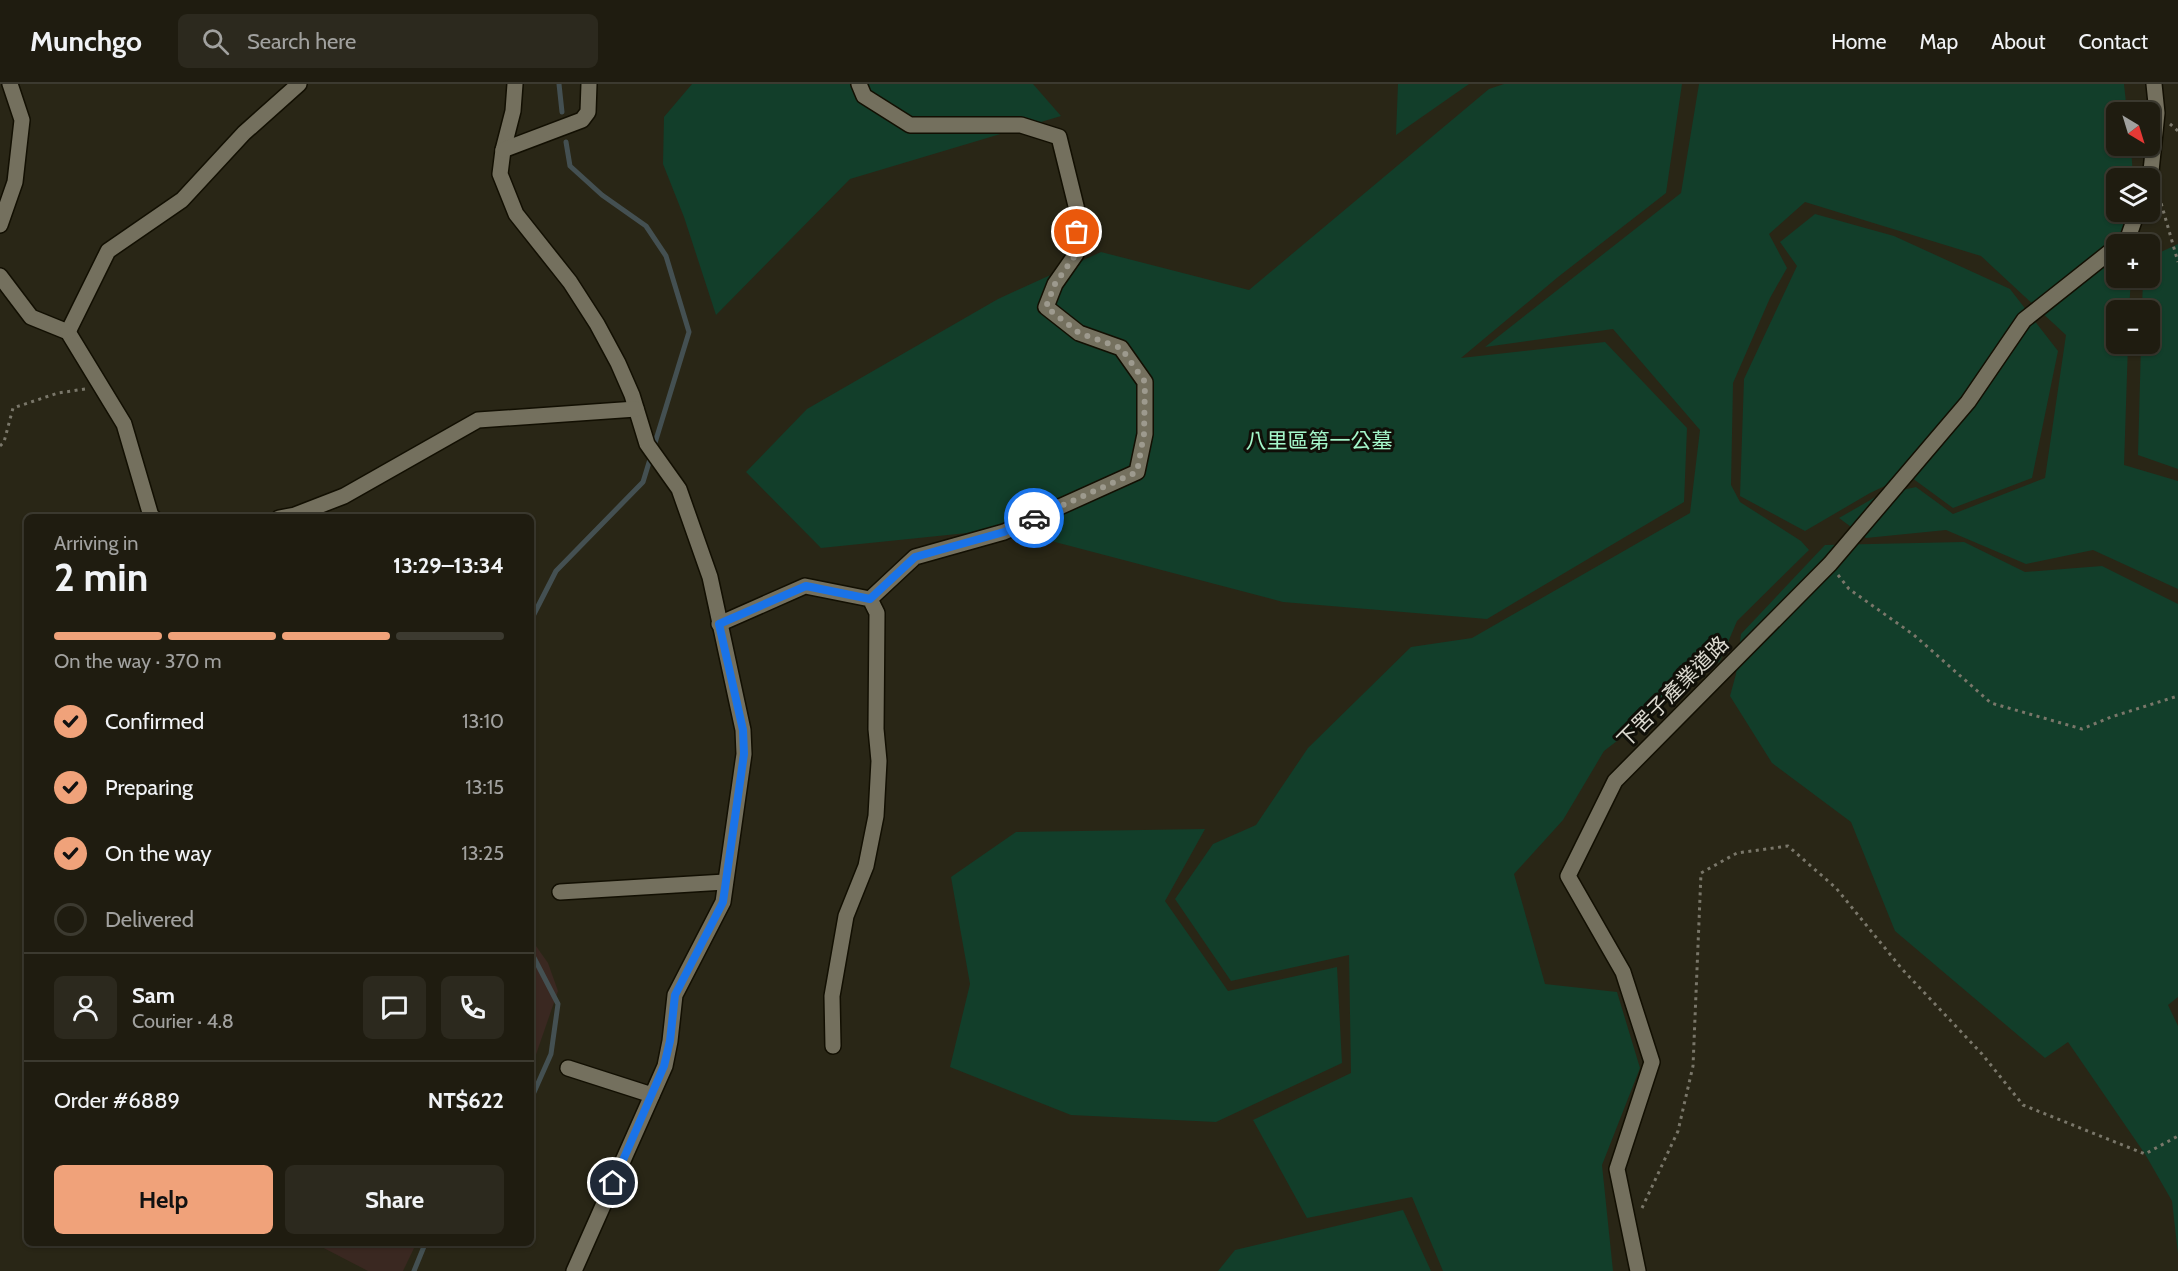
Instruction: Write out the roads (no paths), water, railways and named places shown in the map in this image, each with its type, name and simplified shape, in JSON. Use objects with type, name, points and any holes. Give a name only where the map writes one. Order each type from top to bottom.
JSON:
[{"type":"street","points":[[0,225],[15,182],[22,120],[10,84]]},
{"type":"street","points":[[68,332],[108,251],[182,200],[244,133],[299,84]]},
{"type":"street","points":[[515,84],[513,111],[503,150],[500,174],[516,214],[570,282],[597,324],[618,363],[636,409],[646,444],[679,489],[710,577],[743,730],[744,754],[723,902],[675,995],[670,1041],[664,1066],[574,1271]]},
{"type":"street","points":[[503,150],[582,120],[588,112],[589,84]]},
{"type":"street","points":[[859,84],[864,96],[910,125],[1021,125],[1059,137],[1077,210],[1076,254],[1055,284],[1046,307],[1079,333],[1121,348],[1145,382],[1144,434],[1137,472],[1004,532],[915,557],[870,599]]},
{"type":"street","points":[[2151,168],[2157,113],[2154,84]]},
{"type":"street","name":"下罟子產業道路","points":[[1638,1271],[1617,1169],[1652,1062],[1623,972],[1568,876],[1615,781],[1830,564],[1968,402],[2024,320],[2106,255]]},
{"type":"street","points":[[0,276],[31,317],[68,332],[124,424],[150,514]]},
{"type":"street","points":[[298,514],[344,496],[478,420],[636,409]]},
{"type":"street","points":[[719,624],[806,586],[870,599]]},
{"type":"street","points":[[833,1046],[832,996],[846,916],[866,866],[876,816],[879,761],[876,729],[877,613],[870,599]]},
{"type":"street","points":[[560,892],[725,882]]},
{"type":"street","points":[[568,1068],[652,1095]]},
{"type":"waterway","points":[[559,84],[562,112]]},
{"type":"waterway","points":[[534,614],[556,571],[643,482],[689,332],[666,256],[646,226],[602,195],[570,166],[566,142]]},
{"type":"waterway","points":[[534,958],[558,1004],[551,1054],[534,1092]]},
{"type":"waterway","points":[[414,1271],[424,1246]]},
{"type":"park label","name":"八里區第一公墓","points":[[1319,441]]}]
